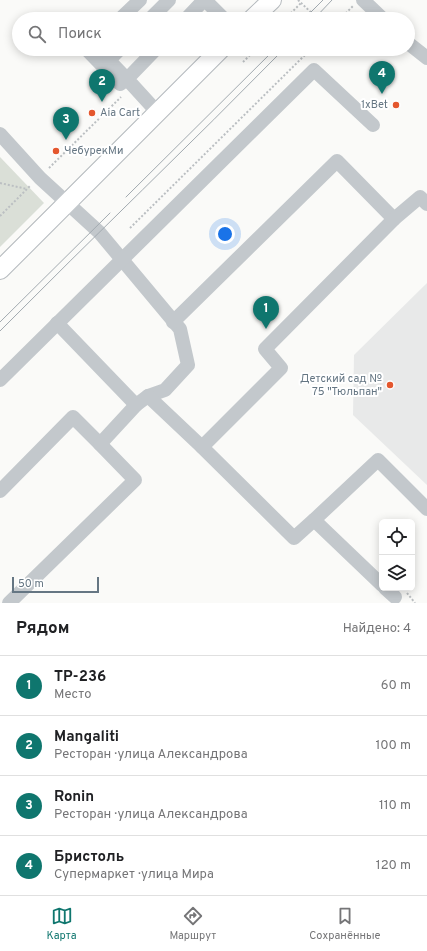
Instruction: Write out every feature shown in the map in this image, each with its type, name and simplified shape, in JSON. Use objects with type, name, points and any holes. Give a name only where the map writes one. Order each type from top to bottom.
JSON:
[{"type":"main road","points":[[259,12],[272,0]]},
{"type":"main road","points":[[0,270],[215,56]]},
{"type":"street","points":[[127,12],[140,0]]},
{"type":"street","points":[[157,12],[169,0]]},
{"type":"street","points":[[193,12],[204,0],[217,12]]},
{"type":"street","points":[[359,2],[373,12]]},
{"type":"street","points":[[415,46],[427,49]]},
{"type":"street","points":[[415,49],[427,58]]},
{"type":"street","points":[[98,56],[120,84],[130,82],[150,56]]},
{"type":"street","points":[[103,56],[109,60],[158,113]]},
{"type":"street","points":[[109,60],[113,56]]},
{"type":"street","points":[[0,380],[120,259],[314,70],[373,125]]},
{"type":"street","points":[[0,134],[40,178],[99,232],[180,329],[188,365],[165,390],[148,396],[136,405],[100,444]]},
{"type":"street","points":[[173,322],[337,161],[394,220]]},
{"type":"street","points":[[202,447],[282,368],[265,349],[394,220],[420,197],[427,204]]},
{"type":"street","points":[[57,323],[136,405]]},
{"type":"street","points":[[148,396],[294,538],[378,460],[427,509]]},
{"type":"street","points":[[0,491],[73,418],[135,480],[9,603]]},
{"type":"street","points":[[314,520],[379,582]]},
{"type":"path","points":[[298,0],[311,12]]},
{"type":"path","points":[[348,12],[359,2]]},
{"type":"path","points":[[292,12],[301,3]]},
{"type":"path","points":[[243,62],[249,56]]},
{"type":"path","points":[[130,228],[303,56]]},
{"type":"path","points":[[0,216],[27,188],[40,178],[130,82]]},
{"type":"path","points":[[0,183],[27,188]]},
{"type":"path","points":[[395,592],[415,603]]},
{"type":"shaded area","points":[[0,157],[44,203],[0,247]]},
{"type":"shaded area","name":"Детский сад № 75 \"Тюльпан\"","points":[[427,283],[427,485],[353,415],[354,355]]},
{"type":"tram line","points":[[311,12],[323,0]]},
{"type":"tram line","points":[[321,12],[332,0]]},
{"type":"tram line","points":[[126,197],[268,56]]},
{"type":"tram line","points":[[0,331],[277,56]]},
{"type":"tram line","points":[[0,322],[110,213]]},
{"type":"place","name":"Бристоль","points":[[382,94]]},
{"type":"place","name":"Mangaliti","points":[[102,102]]},
{"type":"place","name":"1xBet","points":[[396,105]]},
{"type":"place","name":"Aia Cart","points":[[92,113]]},
{"type":"place","name":"Ronin","points":[[66,140]]},
{"type":"place","name":"ЧебурекМи","points":[[56,151]]},
{"type":"place","name":"ТР-236","points":[[266,329]]},
{"type":"place","name":"Детский сад № 75 \"Тюльпан\"","points":[[390,385]]}]
